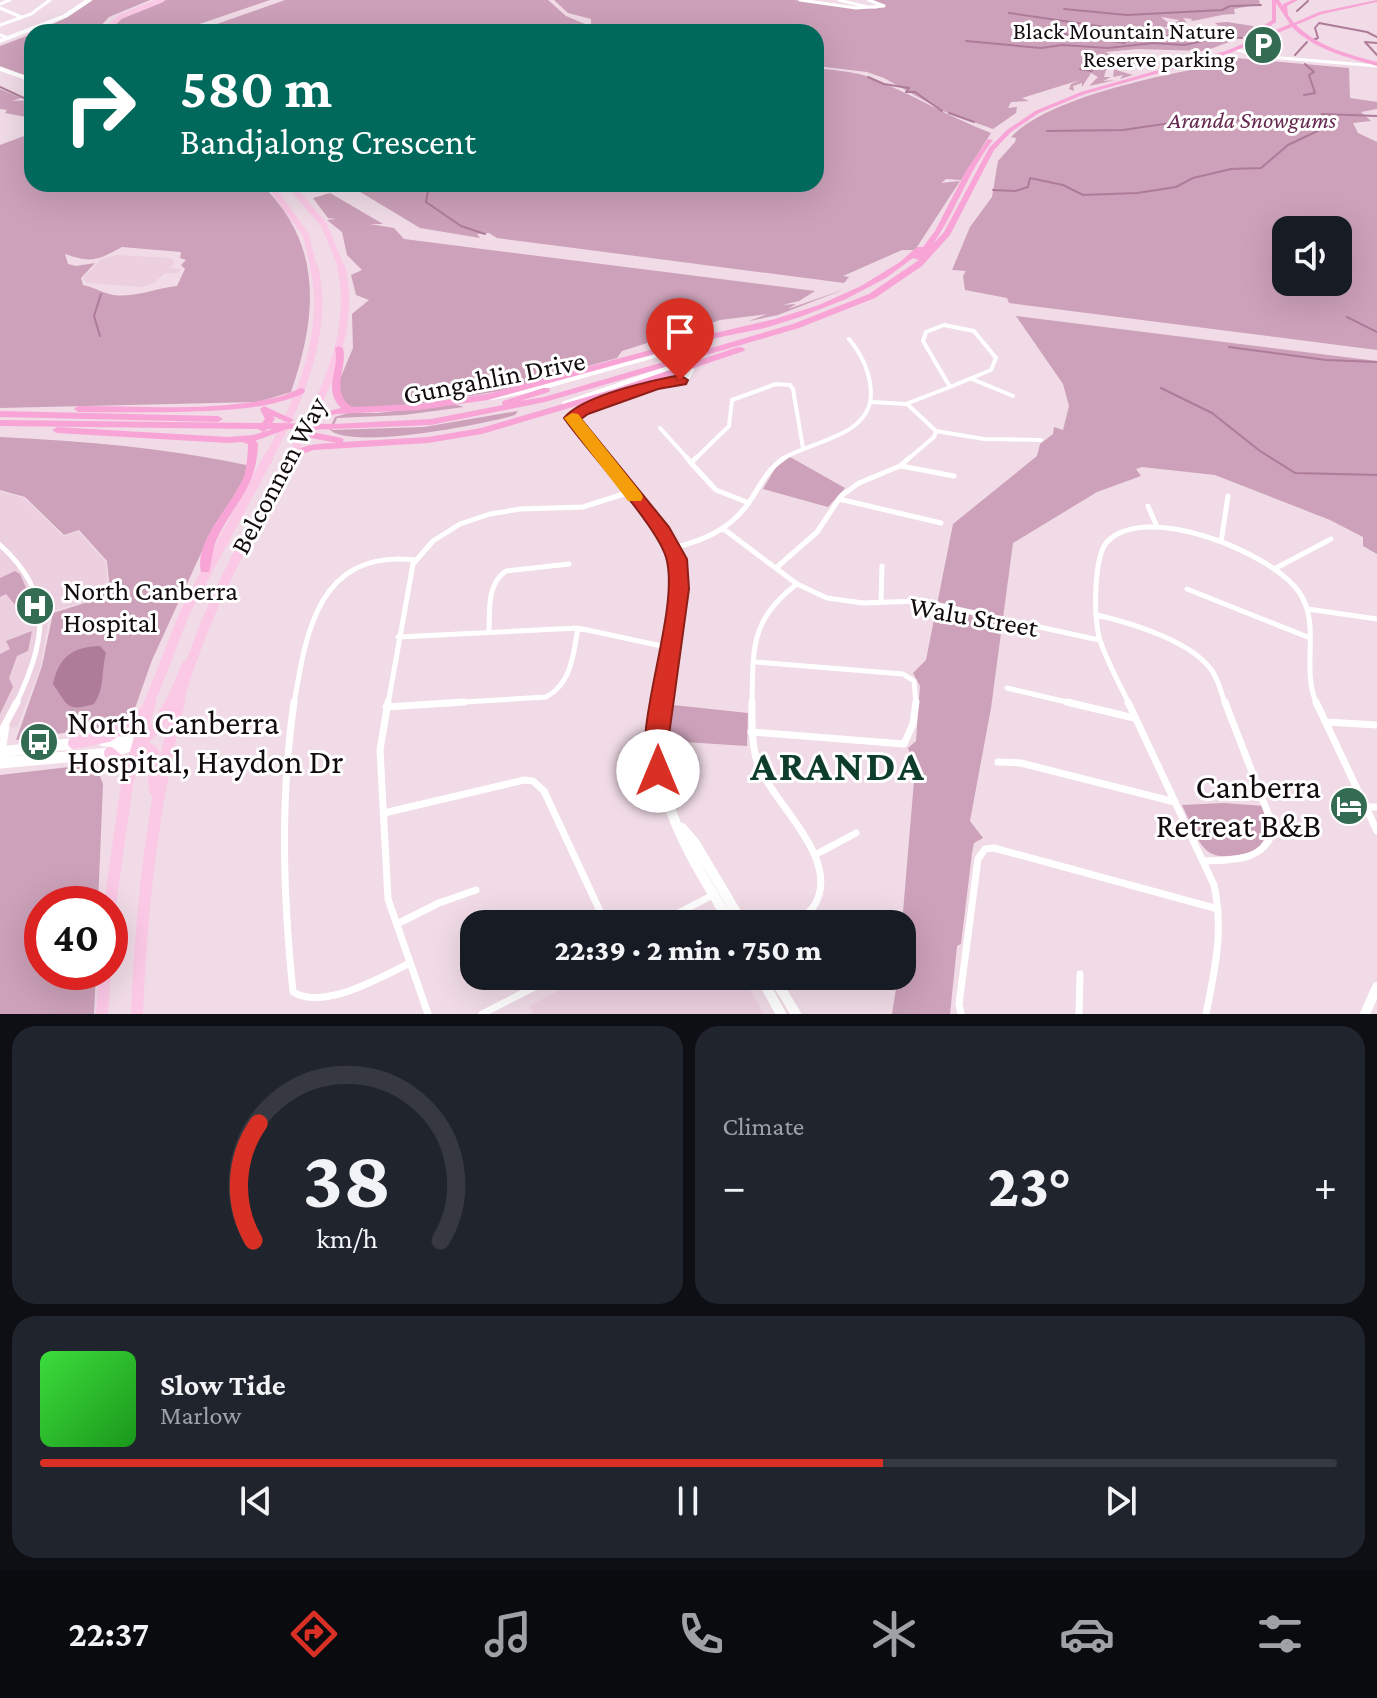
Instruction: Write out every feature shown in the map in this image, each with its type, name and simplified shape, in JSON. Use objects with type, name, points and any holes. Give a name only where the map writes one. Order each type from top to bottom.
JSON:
[{"type":"highway","points":[[1276,0],[1298,32],[1308,40],[1377,65]]},
{"type":"highway","points":[[1210,55],[1269,27],[1275,15],[1276,0]]},
{"type":"highway","points":[[1286,16],[1285,5],[1296,0]]},
{"type":"highway","points":[[675,353],[678,348],[762,326],[843,298],[892,272],[920,249],[1002,137],[1046,108],[1094,90],[1235,49],[1322,10],[1369,0]]},
{"type":"highway","points":[[283,466],[295,454],[310,447],[428,440],[504,425],[840,313],[909,272],[936,248],[951,227],[966,175],[991,140],[1030,111],[1073,93],[1210,55],[1335,9],[1377,2]]},
{"type":"highway","name":"Gungahlin Drive","points":[[335,424],[428,416],[551,393],[744,337],[836,306],[905,268],[929,244],[949,212]]},
{"type":"highway","name":"Gungahlin Drive","points":[[0,424],[404,425],[480,414],[562,395],[796,326],[865,299]]},
{"type":"highway","points":[[0,424],[244,439],[330,412],[419,407],[488,397],[705,338],[762,326]]},
{"type":"highway","points":[[339,348],[342,358],[335,385],[343,407],[348,410]]},
{"type":"highway","points":[[506,403],[616,366]]},
{"type":"highway","points":[[480,414],[560,399],[650,374]]},
{"type":"highway","points":[[244,407],[283,401],[301,391]]},
{"type":"highway","points":[[0,412],[244,407],[264,409],[314,436],[364,443]]},
{"type":"highway","points":[[244,439],[268,425],[270,417],[264,409]]},
{"type":"highway","points":[[337,440],[323,434],[322,425],[331,416],[348,410]]},
{"type":"highway","name":"Gungahlin Drive","points":[[0,412],[255,423]]},
{"type":"highway","points":[[205,569],[207,551],[254,466],[253,443],[244,439]]},
{"type":"main road","points":[[109,24],[116,16],[159,0]]},
{"type":"main road","points":[[0,70],[24,78]]},
{"type":"main road","name":"Belconnen Way","points":[[137,1014],[142,907],[156,800],[195,652],[240,545],[283,466],[320,319],[319,284],[303,227],[275,192]]},
{"type":"main road","name":"Belconnen Way","points":[[113,886],[128,782],[148,711],[185,612],[205,569],[296,424],[323,391],[339,348],[346,296],[341,262],[323,223],[296,192]]},
{"type":"main road","points":[[1,756],[110,753],[139,743],[155,732],[165,719],[177,681],[195,652]]},
{"type":"main road","points":[[1,756],[108,736],[148,711]]},
{"type":"main road","points":[[74,743],[127,740],[153,752],[156,800]]},
{"type":"main road","points":[[110,753],[125,766],[128,782]]},
{"type":"main road","points":[[102,1014],[104,990]]},
{"type":"street","points":[[9,0],[0,6],[22,17]]},
{"type":"street","points":[[0,25],[45,6],[50,0]]},
{"type":"street","points":[[44,24],[65,16],[89,0]]},
{"type":"street","points":[[800,0],[876,9],[885,5],[869,0]]},
{"type":"street","points":[[839,0],[862,7]]},
{"type":"street","points":[[0,39],[24,32]]},
{"type":"street","points":[[1235,49],[1256,56],[1362,62]]},
{"type":"street","points":[[872,402],[906,404],[971,379],[991,370],[996,362],[984,339],[960,326],[935,327],[926,332],[923,341],[950,387]]},
{"type":"street","points":[[673,548],[700,542],[725,530],[740,517],[772,467],[803,448],[857,425],[869,412],[872,402],[866,360],[849,339]]},
{"type":"street","points":[[488,397],[533,389],[666,351],[675,353],[687,368],[686,379],[655,385],[573,416],[576,427],[673,548],[680,577],[657,753],[660,780],[679,824],[695,843],[725,910]]},
{"type":"street","points":[[504,425],[650,374],[687,368]]},
{"type":"street","points":[[971,379],[1013,396]]},
{"type":"street","points":[[691,463],[729,426],[732,400],[776,384],[787,383],[793,388],[803,448]]},
{"type":"street","points":[[906,404],[936,431],[995,440],[1041,440]]},
{"type":"street","points":[[660,428],[716,490],[749,503]]},
{"type":"street","points":[[776,568],[817,532],[838,499],[859,483],[900,466],[934,437],[936,431]]},
{"type":"street","points":[[900,466],[954,476]]},
{"type":"street","points":[[428,1014],[388,899],[380,750],[398,637],[415,560],[444,533],[492,514],[516,509],[584,507],[630,492]]},
{"type":"street","points":[[1221,542],[1228,496]]},
{"type":"street","points":[[838,499],[941,523]]},
{"type":"street","points":[[1148,506],[1157,527]]},
{"type":"street","points":[[1206,1014],[1220,943],[1219,909],[1204,861],[1099,640],[1096,567],[1101,550],[1123,532],[1157,527],[1250,552],[1276,568],[1296,586],[1308,609],[1308,680],[1377,831]]},
{"type":"street","name":"Walu Street","points":[[725,530],[797,584],[834,600],[935,604],[1099,640]]},
{"type":"street","points":[[1276,568],[1331,539]]},
{"type":"street","points":[[0,545],[15,556],[31,577],[40,599],[42,618],[35,651],[0,734]]},
{"type":"street","points":[[410,963],[330,1003],[313,1006],[297,1000],[293,992],[286,927],[283,815],[292,717],[317,606],[332,585],[353,571],[382,560],[415,560]]},
{"type":"street","points":[[489,632],[493,583],[498,575],[506,571],[569,564]]},
{"type":"street","points":[[881,602],[882,566]]},
{"type":"street","points":[[797,584],[777,599],[759,626],[751,732],[758,765],[815,855],[823,875],[820,894],[811,910]]},
{"type":"street","points":[[1187,589],[1310,638]]},
{"type":"street","points":[[1308,609],[1377,619]]},
{"type":"street","points":[[1097,615],[1130,622],[1197,656],[1218,681],[1274,829],[1269,846],[1258,855],[1204,861]]},
{"type":"street","points":[[398,637],[578,628],[671,648]]},
{"type":"street","points":[[386,707],[555,694],[566,680],[578,628]]},
{"type":"street","points":[[751,732],[904,744],[911,738],[916,688],[911,677],[903,674],[756,662]]},
{"type":"street","points":[[1007,688],[1135,719]]},
{"type":"street","points":[[1,756],[4,722]]},
{"type":"street","points":[[1326,722],[1377,725]]},
{"type":"street","points":[[998,762],[1021,763],[1176,802]]},
{"type":"street","points":[[383,813],[524,780],[533,781],[544,791],[599,910]]},
{"type":"street","points":[[1366,807],[1377,807]]},
{"type":"street","points":[[815,855],[856,833]]},
{"type":"street","points":[[961,1014],[959,1004],[978,859],[985,849],[994,848],[1219,909]]},
{"type":"street","points":[[397,924],[439,903],[476,890]]},
{"type":"street","points":[[685,910],[718,893]]},
{"type":"street","points":[[718,893],[732,910]]},
{"type":"street","points":[[1079,1014],[1080,974]]},
{"type":"street","points":[[1365,1014],[1377,987]]},
{"type":"street","points":[[482,1014],[529,990]]},
{"type":"street","points":[[768,990],[781,1014]]},
{"type":"street","points":[[781,990],[796,1014]]},
{"type":"shaded area","points":[[117,255],[171,258],[175,263],[170,268],[181,269],[177,273],[165,273],[154,283],[142,287],[86,283],[83,278],[101,259]]},
{"type":"shaded area","name":"North Canberra Hospital","points":[[0,491],[24,498],[63,536],[78,531],[106,562],[107,581],[89,600],[50,612],[41,666],[17,727],[0,729]]},
{"type":"shaded area","points":[[100,646],[106,653],[97,698],[94,704],[73,707],[53,684],[59,667],[74,651]]},
{"type":"shaded area","points":[[559,990],[750,990],[764,1014],[533,1014],[530,1006]]},
{"type":"green space","points":[[93,0],[150,0],[109,17],[102,24],[53,24]]},
{"type":"green space","points":[[166,0],[270,0],[200,24],[116,24],[123,17]]},
{"type":"green space","points":[[285,0],[548,0],[566,16],[585,24],[217,24]]},
{"type":"green space","points":[[554,0],[794,0],[876,9],[886,5],[871,0],[1259,0],[1260,4],[1234,9],[1235,14],[1191,21],[1183,18],[1187,23],[1176,26],[1179,20],[1161,17],[1171,25],[1163,28],[1200,36],[1194,32],[1207,30],[1222,34],[1222,29],[1215,23],[1227,22],[1253,26],[1253,33],[1205,51],[1137,49],[1105,52],[1143,66],[1116,64],[1113,69],[1133,75],[1120,79],[1123,75],[1113,77],[1114,70],[1106,70],[1104,77],[1111,77],[1103,81],[1115,80],[1089,86],[1098,77],[1091,73],[1082,87],[1082,83],[1073,86],[1074,91],[1069,89],[1071,84],[1080,80],[1022,98],[1029,101],[1011,102],[1008,108],[1017,107],[1016,113],[993,129],[943,111],[884,78],[867,72],[824,67],[824,24],[591,24],[591,19],[568,13]]},
{"type":"green space","points":[[24,37],[24,75],[0,66],[0,46]]},
{"type":"green space","name":"Aranda Snowgums","points":[[1235,58],[1349,68],[1350,98],[1377,102],[1377,109],[1361,112],[1371,121],[1353,123],[1358,133],[1377,142],[1377,350],[1009,303],[1007,298],[965,290],[963,276],[966,271],[952,270],[970,227],[992,197],[998,161],[1015,142],[1016,138],[1011,137],[1028,123],[1076,100],[1104,91]]},
{"type":"green space","points":[[824,69],[866,76],[991,133],[961,180],[946,179],[941,183],[960,181],[915,250],[902,250],[843,276],[849,277],[844,283],[497,238],[489,233],[477,234],[480,238],[420,228],[360,192],[824,192]]},
{"type":"green space","points":[[0,89],[21,98],[12,101],[24,100],[24,117],[0,109]]},
{"type":"green space","points":[[24,136],[24,192],[268,192],[281,207],[296,232],[305,257],[309,282],[310,309],[306,336],[291,392],[258,402],[0,408],[0,145]],"holes":[[[122,247],[181,252],[180,258],[186,260],[181,265],[185,269],[177,286],[121,296],[83,285],[81,278],[95,263],[68,264],[65,254],[94,259]]]},
{"type":"green space","points":[[330,193],[383,224],[370,224],[394,228],[404,239],[815,291],[799,301],[782,305],[796,304],[788,309],[845,289],[778,315],[749,321],[767,314],[720,320],[622,351],[617,358],[499,391],[435,402],[356,409],[345,405],[338,384],[353,348],[352,314],[369,300],[356,295],[351,275],[362,270],[347,255],[342,232],[327,220],[336,219],[328,218],[313,198]]},
{"type":"green space","points":[[1016,316],[1377,361],[1377,554],[1363,546],[1363,537],[1330,520],[1215,475],[1142,467],[1136,469],[1141,476],[1097,492],[1013,543],[991,708],[970,821],[983,838],[974,843],[972,853],[950,1014],[892,1014],[896,990],[916,990],[916,910],[903,910],[915,769],[908,748],[916,741],[920,686],[913,673],[926,660],[953,524],[1037,456],[1040,444],[1053,434],[1054,427],[1063,430],[1069,406],[1063,384]]},
{"type":"green space","points":[[454,404],[464,407],[404,415],[337,418],[332,430],[424,427],[518,411],[515,415],[476,424],[389,437],[342,435],[329,429],[335,417],[348,413],[378,413]]},
{"type":"green space","points":[[0,437],[126,446],[251,466],[202,551],[152,660],[135,708],[111,726],[16,740],[42,666],[53,613],[91,601],[109,581],[107,561],[79,530],[64,535],[25,497],[0,490]]},
{"type":"green space","points":[[790,457],[845,488],[828,507],[763,489],[776,467]]},
{"type":"green space","points":[[15,571],[20,574],[33,604],[20,611],[6,594],[0,597],[0,578]]},
{"type":"green space","points":[[32,631],[28,651],[17,656],[9,678],[13,687],[0,714],[0,654],[10,649],[6,641]]},
{"type":"green space","points":[[673,705],[748,713],[747,746],[669,741]]},
{"type":"green space","points":[[95,764],[103,784],[99,886],[24,886],[24,990],[95,990],[94,1014],[0,1014],[0,775]]},
{"type":"green space","points":[[1224,803],[1264,806],[1270,828],[1258,850],[1240,855],[1215,855],[1201,844],[1182,805]]},
{"type":"waterway","points":[[1297,11],[1308,1]]},
{"type":"waterway","points":[[1232,6],[1261,5]]},
{"type":"waterway","points":[[1064,9],[1127,15],[1222,10],[1230,6]]},
{"type":"waterway","points":[[1009,13],[1200,41]]},
{"type":"waterway","points":[[1313,40],[1318,38],[1315,28],[1319,23],[1367,32],[1377,37]]},
{"type":"waterway","points":[[1039,30],[1125,43]]},
{"type":"waterway","points":[[966,41],[1041,48],[1062,45],[1108,48],[1153,43],[1184,45],[1222,37]]},
{"type":"waterway","points":[[1229,37],[1242,38]]},
{"type":"waterway","points":[[1295,55],[1307,42]]},
{"type":"waterway","points":[[1377,43],[1365,42],[1377,55]]},
{"type":"waterway","points":[[1304,95],[1315,93],[1309,75],[1314,72],[1305,64]]},
{"type":"waterway","points":[[1080,69],[1092,71]]},
{"type":"waterway","points":[[868,77],[884,84],[909,88],[906,92],[915,92],[942,111]]},
{"type":"waterway","points":[[0,87],[24,98]]},
{"type":"waterway","points":[[949,113],[974,122]]},
{"type":"waterway","points":[[1323,121],[1320,118],[1322,114],[1377,116]]},
{"type":"waterway","points":[[1047,131],[1123,130],[1205,118],[1327,126]]},
{"type":"waterway","points":[[993,190],[1015,191],[1028,187],[1030,178],[1063,185],[1083,195],[1137,193],[1176,187],[1193,178],[1231,169],[1261,168],[1288,145],[1328,126]]},
{"type":"waterway","points":[[428,192],[426,202],[461,226],[485,234]]},
{"type":"waterway","points":[[100,336],[94,316],[101,294]]},
{"type":"waterway","points":[[1347,317],[1377,332]]},
{"type":"waterway","points":[[1229,347],[1326,360],[1377,362]]},
{"type":"waterway","points":[[1161,388],[1212,413],[1260,451],[1295,473],[1377,475]]},
{"type":"slow traffic","points":[[572,418],[576,427],[634,497]]},
{"type":"place","name":"Black Mountain Nature Reserve parking","points":[[1263,45]]},
{"type":"place","name":"North Canberra Hospital","points":[[35,606]]},
{"type":"place","name":"North Canberra Hospital, Haydon Dr","points":[[39,742]]},
{"type":"place","name":"Canberra Retreat B&B","points":[[1349,806]]},
{"type":"district","name":"ARANDA","points":[[838,765]]},
{"type":"route","points":[[658,771],[658,735],[679,589],[677,559],[662,532],[576,427],[572,418],[582,410],[655,385],[680,380]]}]
